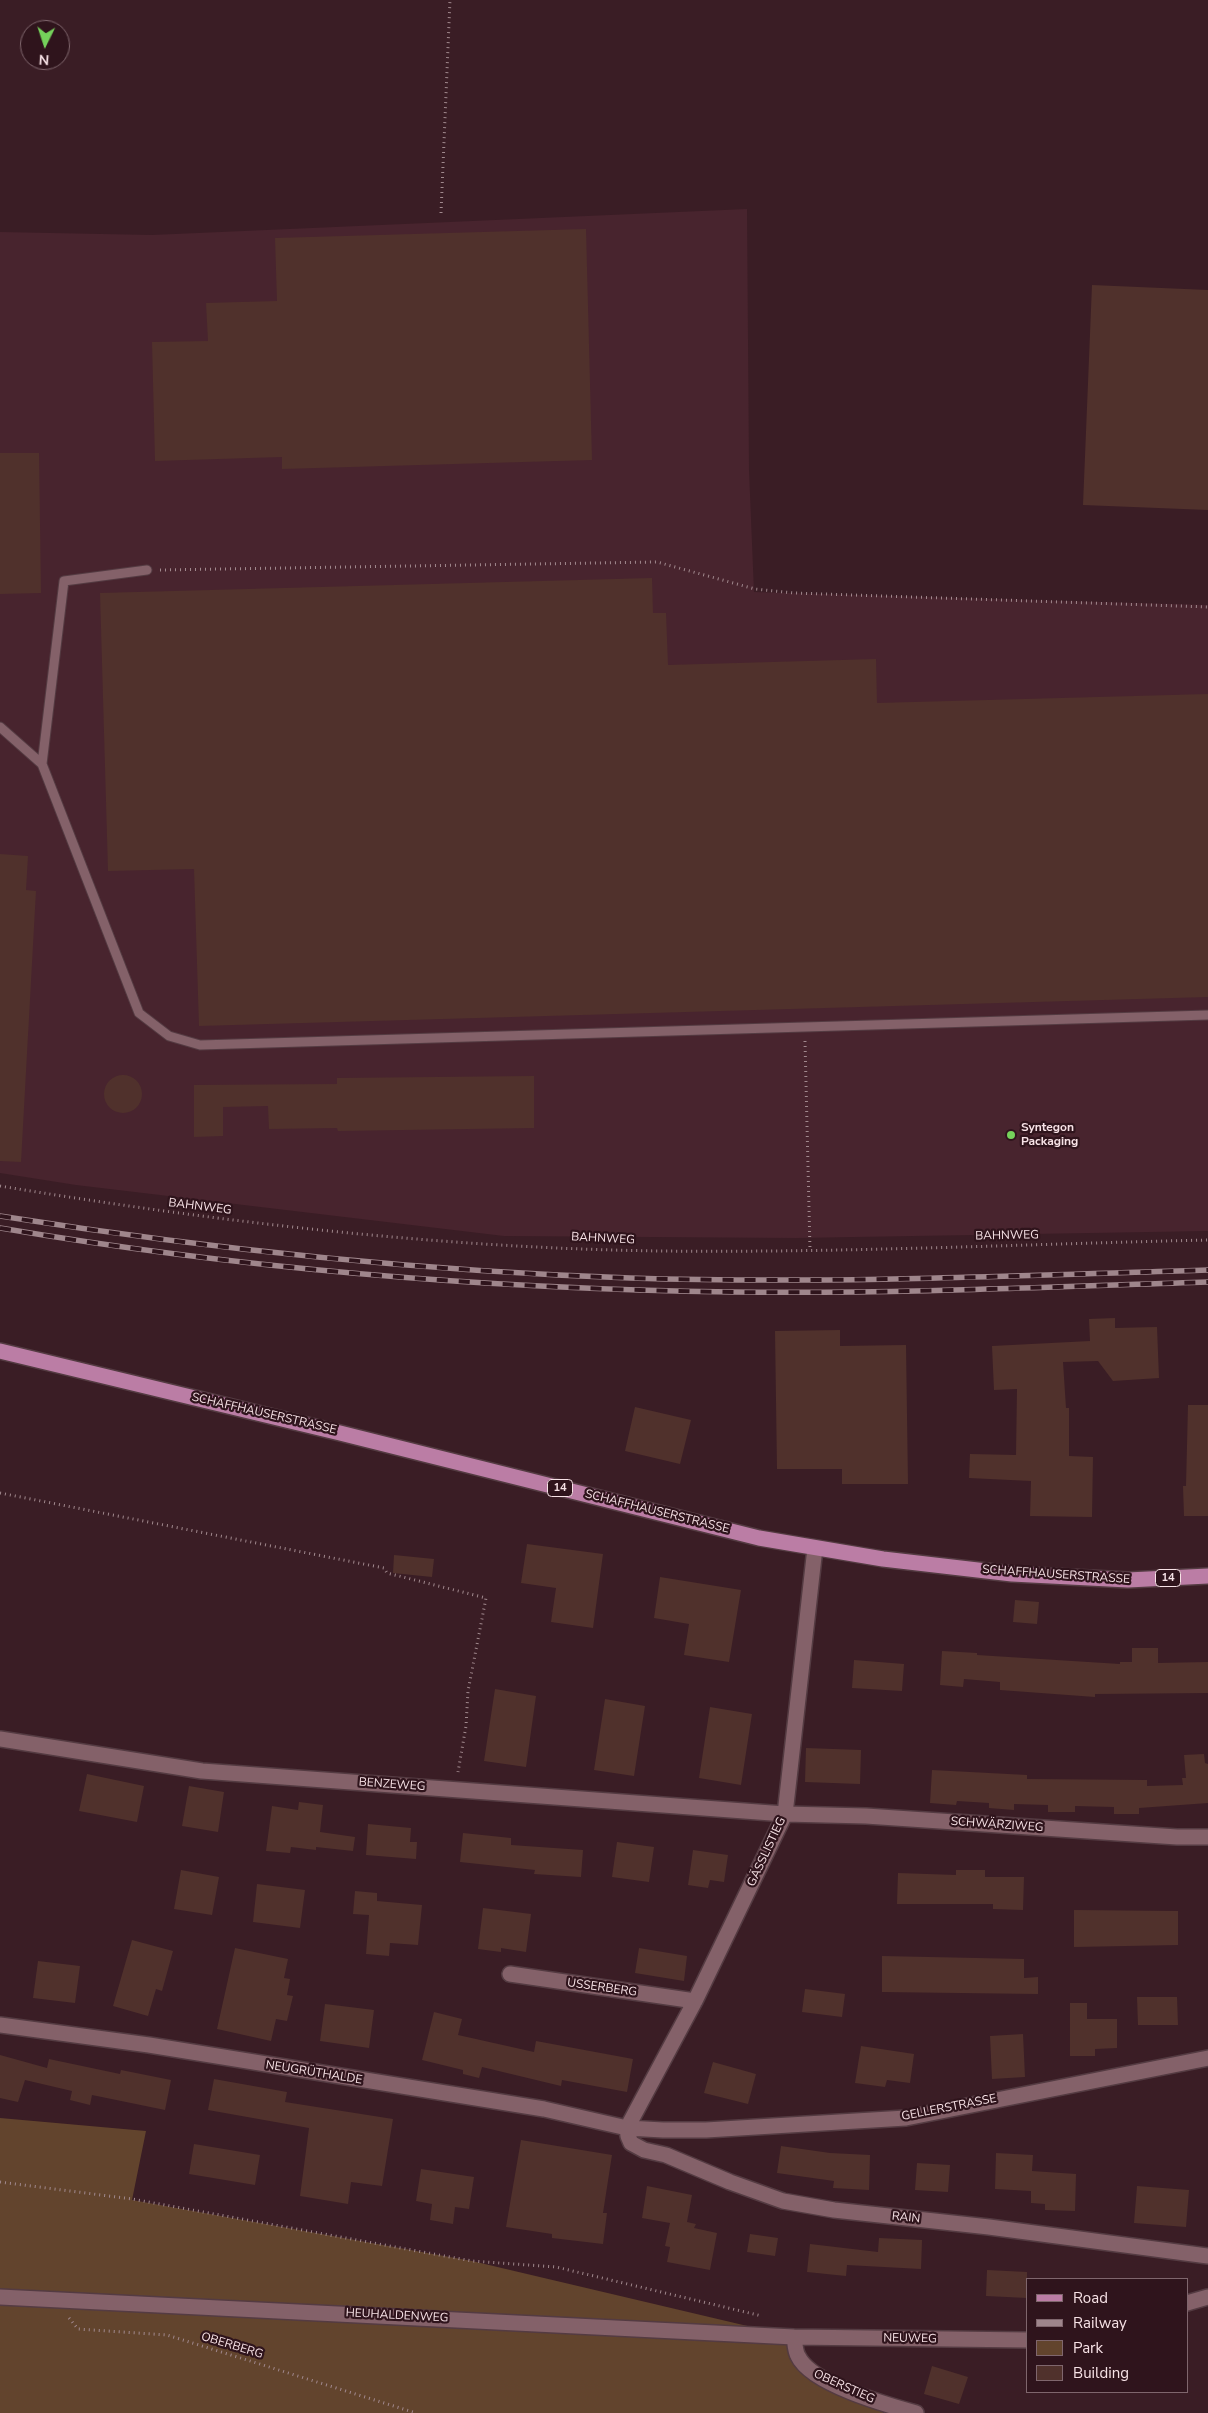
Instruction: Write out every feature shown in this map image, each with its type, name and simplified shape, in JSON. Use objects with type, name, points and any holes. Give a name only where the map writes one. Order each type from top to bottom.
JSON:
[{"type":"main road","name":"SCHAFFHAUSERSTRASSE","points":[[0,1351],[340,1432],[759,1538],[883,1559],[1012,1574],[1128,1580],[1208,1576]]},
{"type":"street","name":"GÄSSLISTIEG","points":[[627,2128],[695,2001],[785,1814],[815,1548]]},
{"type":"street","name":"BENZEWEG","points":[[0,1739],[202,1771],[785,1814]]},
{"type":"street","name":"SCHWÄRZIWEG","points":[[785,1814],[866,1816],[1177,1837],[1208,1837]]},
{"type":"street","name":"USSERBERG","points":[[510,1974],[695,2001]]},
{"type":"street","name":"NEUGRÜTHALDE","points":[[0,2025],[149,2045],[534,2108],[627,2128]]},
{"type":"street","name":"GELLERSTRASSE","points":[[627,2128],[706,2130],[906,2118],[1208,2058]]},
{"type":"street","name":"RAIN","points":[[627,2128],[631,2143],[644,2150],[666,2155],[730,2182],[783,2201],[834,2210],[989,2227],[1208,2256]]},
{"type":"street","name":"HEUHALDENWEG","points":[[0,2296],[794,2337]]},
{"type":"street","points":[[1188,2303],[1208,2297]]},
{"type":"street","name":"NEUWEG","points":[[794,2337],[1026,2340]]},
{"type":"street","name":"OBERSTIEG","points":[[794,2337],[798,2356],[809,2371],[836,2386],[884,2404],[916,2413]]},
{"type":"lane","points":[[42,764],[64,581],[147,570]]},
{"type":"lane","points":[[0,726],[42,764],[139,1013],[169,1036],[200,1045],[1208,1015]]},
{"type":"path","points":[[441,213],[450,0]]},
{"type":"path","points":[[147,570],[657,562],[755,589],[1208,607]]},
{"type":"path","points":[[805,1027],[810,1250]]},
{"type":"path","name":"BAHNWEG","points":[[0,1186],[187,1215],[301,1228],[403,1237],[658,1251],[810,1250],[1208,1240]]},
{"type":"path","points":[[0,1493],[384,1568],[387,1573],[486,1598],[468,1691],[466,1726],[456,1790]]},
{"type":"path","points":[[0,2182],[132,2200],[472,2261],[556,2267],[765,2316]]},
{"type":"path","name":"OBERBERG","points":[[52,2298],[78,2329],[167,2335],[416,2413]]},
{"type":"shaded area","name":"Syntegon Packaging","points":[[747,209],[749,470],[754,592],[1208,605],[1208,1231],[796,1238],[504,1236],[76,1185],[0,1173],[0,232],[152,235]]},
{"type":"green space","points":[[0,2118],[146,2131],[132,2200],[472,2261],[794,2337],[797,2356],[884,2404],[883,2413],[0,2413]]},
{"type":"building","points":[[586,229],[592,460],[282,469],[282,457],[155,461],[152,342],[208,341],[206,303],[277,301],[275,238]]},
{"type":"building","points":[[1092,285],[1208,290],[1208,510],[1083,505]]},
{"type":"building","points":[[0,453],[39,453],[41,593],[0,594]]},
{"type":"building","points":[[652,578],[653,613],[666,613],[668,665],[876,659],[877,703],[1208,694],[1208,997],[199,1026],[194,869],[108,871],[100,593]]},
{"type":"building","points":[[0,854],[28,856],[26,890],[36,891],[21,1162],[0,1161]]},
{"type":"building","points":[[123,1075],[130,1076],[136,1081],[141,1087],[141,1101],[136,1107],[130,1112],[123,1113],[116,1112],[110,1107],[105,1101],[104,1094],[105,1087],[110,1081],[116,1076]]},
{"type":"building","points":[[534,1076],[534,1128],[338,1131],[337,1128],[269,1129],[268,1106],[223,1107],[223,1136],[194,1137],[194,1085],[337,1084],[337,1078]]},
{"type":"building","points":[[1115,1318],[1115,1328],[1157,1327],[1159,1378],[1113,1381],[1098,1361],[1063,1362],[1066,1408],[1069,1408],[1069,1456],[1093,1457],[1092,1517],[1030,1516],[1031,1481],[969,1478],[970,1454],[1016,1455],[1017,1389],[994,1390],[992,1346],[1090,1341],[1089,1319]]},
{"type":"building","points":[[840,1330],[840,1346],[906,1345],[908,1484],[842,1484],[842,1469],[777,1469],[775,1331]]},
{"type":"building","points":[[1188,1405],[1208,1405],[1208,1516],[1184,1516],[1183,1486],[1186,1486]]},
{"type":"building","points":[[635,1407],[691,1420],[680,1464],[625,1451]]},
{"type":"building","points":[[527,1544],[603,1554],[593,1628],[551,1622],[556,1588],[521,1583]]},
{"type":"building","points":[[394,1555],[434,1559],[432,1577],[393,1573]]},
{"type":"building","points":[[660,1577],[741,1590],[729,1662],[684,1655],[689,1624],[654,1618]]},
{"type":"building","points":[[1015,1600],[1039,1602],[1037,1624],[1013,1622]]},
{"type":"building","points":[[1132,1648],[1158,1648],[1158,1663],[1208,1662],[1208,1693],[1095,1694],[1095,1697],[1000,1690],[1000,1682],[964,1679],[963,1687],[940,1685],[942,1651],[1120,1664],[1120,1662],[1132,1662]]},
{"type":"building","points":[[854,1660],[904,1664],[902,1691],[852,1688]]},
{"type":"building","points":[[495,1689],[536,1696],[526,1767],[484,1761]]},
{"type":"building","points":[[605,1699],[645,1706],[634,1776],[594,1770]]},
{"type":"building","points":[[710,1707],[752,1714],[741,1785],[699,1778]]},
{"type":"building","points":[[806,1748],[861,1750],[860,1784],[805,1782]]},
{"type":"building","points":[[1204,1754],[1205,1763],[1208,1764],[1208,1803],[1139,1808],[1139,1814],[1114,1814],[1114,1807],[1075,1806],[1075,1812],[1048,1812],[1048,1805],[1014,1804],[1014,1810],[989,1808],[989,1803],[957,1801],[956,1805],[930,1803],[932,1770],[1027,1775],[1027,1779],[1147,1780],[1147,1786],[1183,1785],[1182,1778],[1186,1778],[1184,1755]]},
{"type":"building","points":[[87,1774],[144,1786],[137,1822],[79,1811]]},
{"type":"building","points":[[189,1786],[224,1792],[218,1832],[182,1826]]},
{"type":"building","points":[[299,1802],[323,1805],[320,1832],[355,1837],[353,1851],[316,1847],[316,1850],[291,1847],[290,1853],[266,1851],[272,1806],[298,1810]]},
{"type":"building","points":[[368,1824],[411,1828],[410,1842],[417,1842],[416,1859],[366,1855]]},
{"type":"building","points":[[463,1833],[511,1838],[511,1845],[583,1850],[581,1877],[534,1874],[535,1870],[460,1862]]},
{"type":"building","points":[[617,1842],[654,1847],[649,1882],[612,1877]]},
{"type":"building","points":[[693,1850],[728,1855],[724,1882],[710,1880],[708,1888],[688,1885]]},
{"type":"building","points":[[181,1870],[219,1877],[212,1915],[174,1909]]},
{"type":"building","points":[[956,1870],[985,1870],[985,1877],[1024,1877],[1023,1910],[993,1909],[993,1904],[897,1904],[898,1873],[956,1875]]},
{"type":"building","points":[[257,1884],[305,1890],[300,1928],[253,1922]]},
{"type":"building","points":[[355,1891],[377,1893],[377,1901],[422,1905],[418,1945],[390,1943],[389,1956],[366,1954],[369,1915],[353,1914]]},
{"type":"building","points":[[483,1908],[531,1914],[526,1952],[501,1948],[501,1952],[478,1949]]},
{"type":"building","points":[[1074,1910],[1178,1911],[1178,1945],[1074,1947]]},
{"type":"building","points":[[132,1940],[173,1951],[162,1991],[156,1989],[148,2016],[113,2006]]},
{"type":"building","points":[[235,1948],[288,1959],[284,1978],[290,1979],[287,1995],[293,1996],[287,2021],[276,2019],[271,2041],[217,2029]]},
{"type":"building","points":[[639,1948],[687,1956],[684,1981],[635,1973]]},
{"type":"building","points":[[882,1956],[1024,1959],[1024,1978],[1038,1977],[1038,1994],[882,1992]]},
{"type":"building","points":[[38,1961],[80,1966],[75,2003],[33,1998]]},
{"type":"building","points":[[805,1989],[845,1994],[842,2017],[802,2012]]},
{"type":"building","points":[[1137,1997],[1177,1997],[1178,2025],[1138,2025]]},
{"type":"building","points":[[1070,2003],[1087,2003],[1087,2019],[1117,2019],[1117,2048],[1095,2049],[1095,2056],[1070,2056]]},
{"type":"building","points":[[325,2004],[374,2010],[369,2048],[320,2041]]},
{"type":"building","points":[[434,2012],[462,2019],[458,2035],[534,2052],[536,2041],[633,2059],[627,2092],[562,2080],[561,2086],[482,2067],[479,2078],[463,2074],[463,2070],[422,2060]]},
{"type":"building","points":[[1023,2034],[1025,2077],[992,2079],[990,2036]]},
{"type":"building","points":[[861,2046],[914,2054],[910,2083],[887,2080],[885,2087],[855,2083]]},
{"type":"building","points":[[0,2055],[47,2068],[49,2059],[120,2074],[121,2070],[171,2080],[165,2110],[92,2095],[90,2105],[70,2100],[72,2091],[25,2080],[18,2102],[0,2098]]},
{"type":"building","points":[[713,2062],[756,2074],[748,2104],[704,2093]]},
{"type":"building","points":[[214,2079],[287,2092],[285,2102],[393,2119],[382,2186],[351,2182],[348,2204],[300,2196],[309,2128],[208,2110]]},
{"type":"building","points":[[521,2140],[612,2155],[603,2213],[607,2213],[603,2244],[552,2238],[552,2234],[506,2227]]},
{"type":"building","points":[[194,2144],[260,2155],[255,2185],[189,2174]]},
{"type":"building","points":[[781,2146],[830,2153],[870,2155],[869,2190],[833,2188],[834,2181],[777,2173]]},
{"type":"building","points":[[996,2153],[1033,2155],[1032,2171],[1076,2174],[1075,2211],[1045,2210],[1045,2204],[1031,2203],[1031,2191],[995,2189]]},
{"type":"building","points":[[917,2163],[950,2165],[948,2192],[915,2190]]},
{"type":"building","points":[[421,2169],[474,2177],[469,2209],[455,2207],[453,2224],[430,2220],[432,2204],[416,2201]]},
{"type":"building","points":[[647,2186],[692,2195],[687,2222],[696,2224],[694,2228],[717,2233],[710,2270],[667,2262],[670,2247],[665,2246],[670,2223],[642,2218]]},
{"type":"building","points":[[1137,2186],[1189,2190],[1186,2227],[1134,2223]]},
{"type":"building","points":[[750,2234],[778,2238],[775,2256],[747,2252]]},
{"type":"building","points":[[879,2238],[922,2240],[921,2269],[847,2265],[846,2276],[807,2272],[810,2244],[878,2252]]},
{"type":"building","points":[[987,2270],[1027,2272],[1026,2298],[986,2296]]},
{"type":"building","points":[[932,2366],[968,2377],[959,2404],[924,2394]]},
{"type":"railway","points":[[0,1216],[157,1239],[314,1257],[551,1275],[702,1280],[847,1280],[1208,1270]]},
{"type":"railway","points":[[0,1228],[182,1255],[274,1265],[365,1274],[549,1286],[733,1292],[852,1292],[1208,1282]]},
{"type":"place","name":"Syntegon Packaging","points":[[1011,1135]]}]
